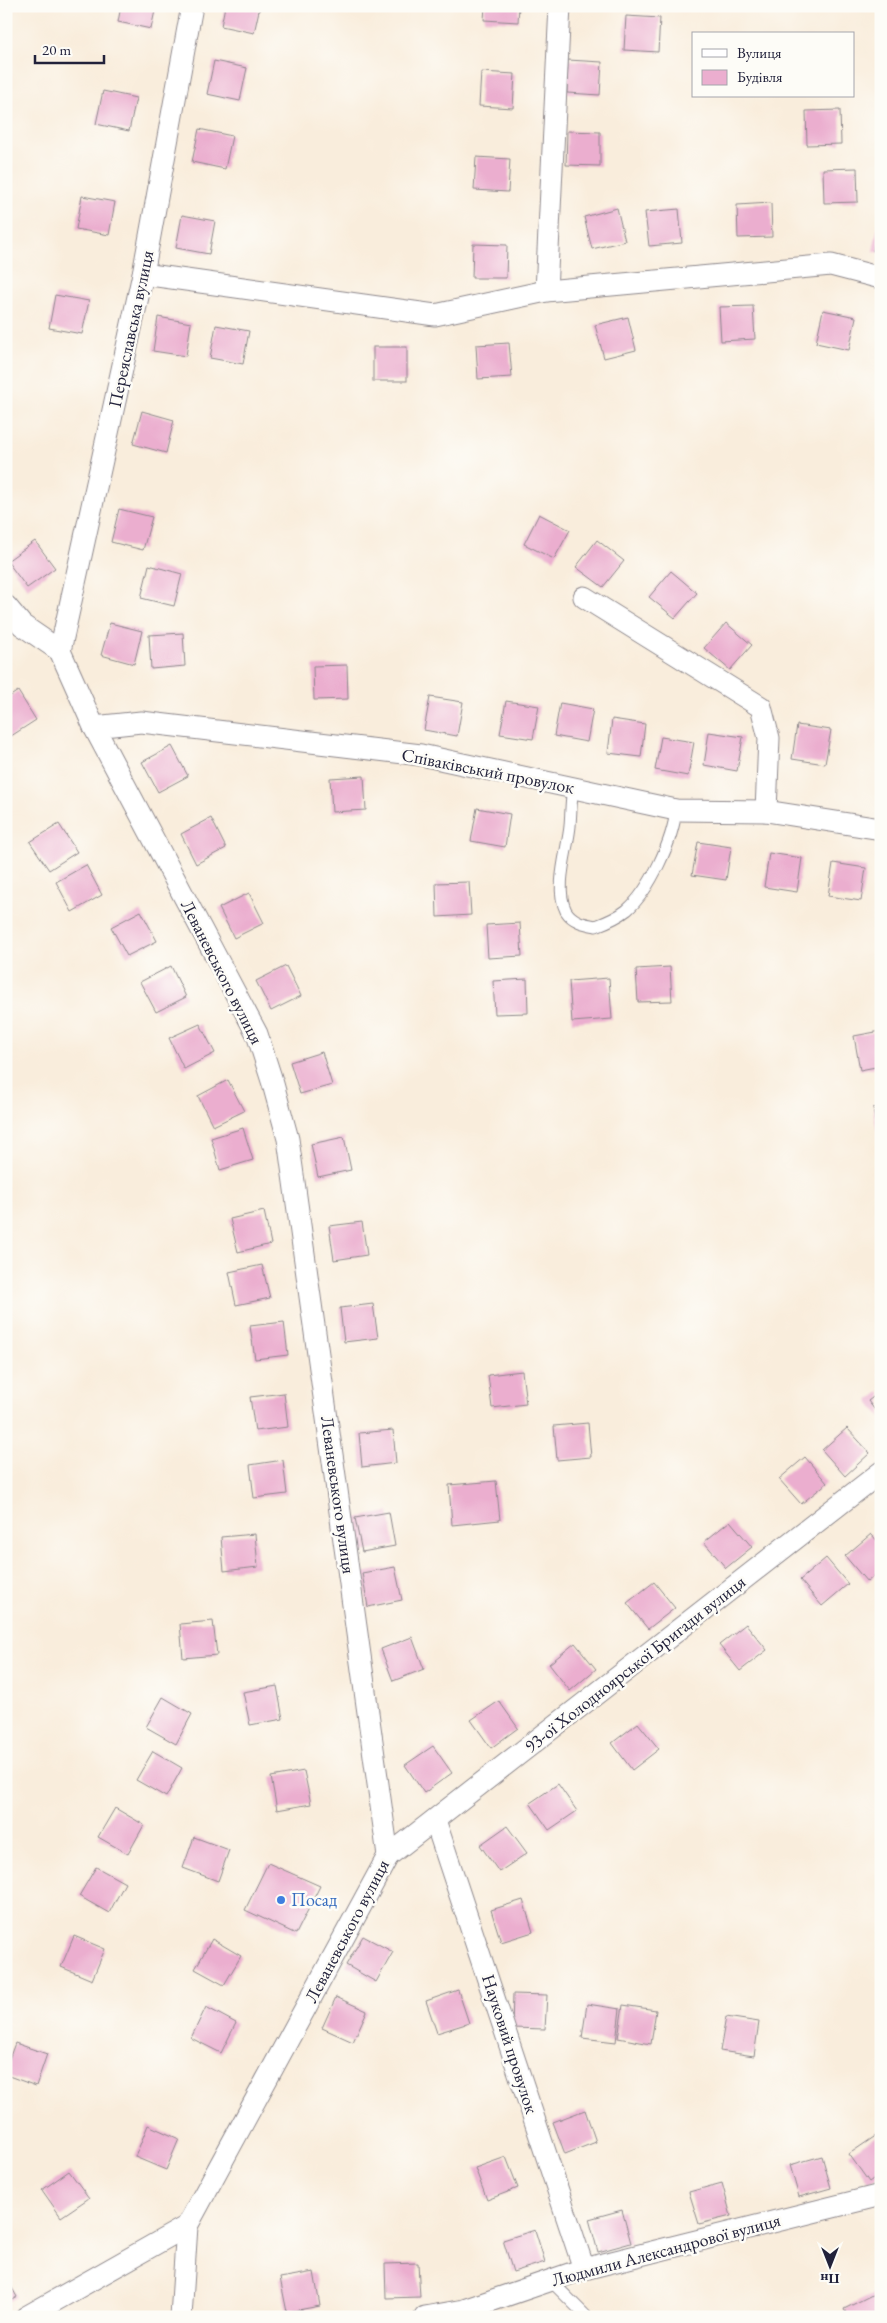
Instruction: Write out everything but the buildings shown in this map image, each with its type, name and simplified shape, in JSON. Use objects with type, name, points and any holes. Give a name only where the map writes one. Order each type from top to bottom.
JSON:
[{"type":"street","name":"Переяславська вулиця","points":[[60,651],[144,274],[192,6]]},
{"type":"street","points":[[546,290],[560,6]]},
{"type":"street","points":[[144,274],[435,315],[546,290],[831,265],[881,278]]},
{"type":"street","points":[[584,597],[761,708],[769,738],[766,811]]},
{"type":"street","points":[[6,606],[22,625],[60,651]]},
{"type":"street","name":"Леваневського вулиця","points":[[60,651],[94,727],[257,1034],[288,1139],[388,1856],[187,2226]]},
{"type":"street","name":"Співаківський провулок","points":[[94,727],[141,722],[422,755],[573,786],[676,810],[766,811],[881,829]]},
{"type":"street","name":"93-ої Холодноярської Бригади вулиця","points":[[388,1856],[881,1472]]},
{"type":"street","name":"Науковий провулок","points":[[435,1820],[584,2268]]},
{"type":"street","name":"Людмили Александрової вулиця","points":[[425,2317],[465,2313],[584,2268],[881,2195]]},
{"type":"street","points":[[26,2317],[187,2226]]},
{"type":"street","points":[[181,2317],[187,2226]]},
{"type":"lane","points":[[573,786],[570,827],[564,856],[562,892],[566,910],[576,922],[596,926],[628,909],[642,892],[664,851],[675,823],[676,810]]},
{"type":"lane","points":[[550,2280],[587,2317]]},
{"type":"place","name":"Посад","points":[[281,1900]]}]
